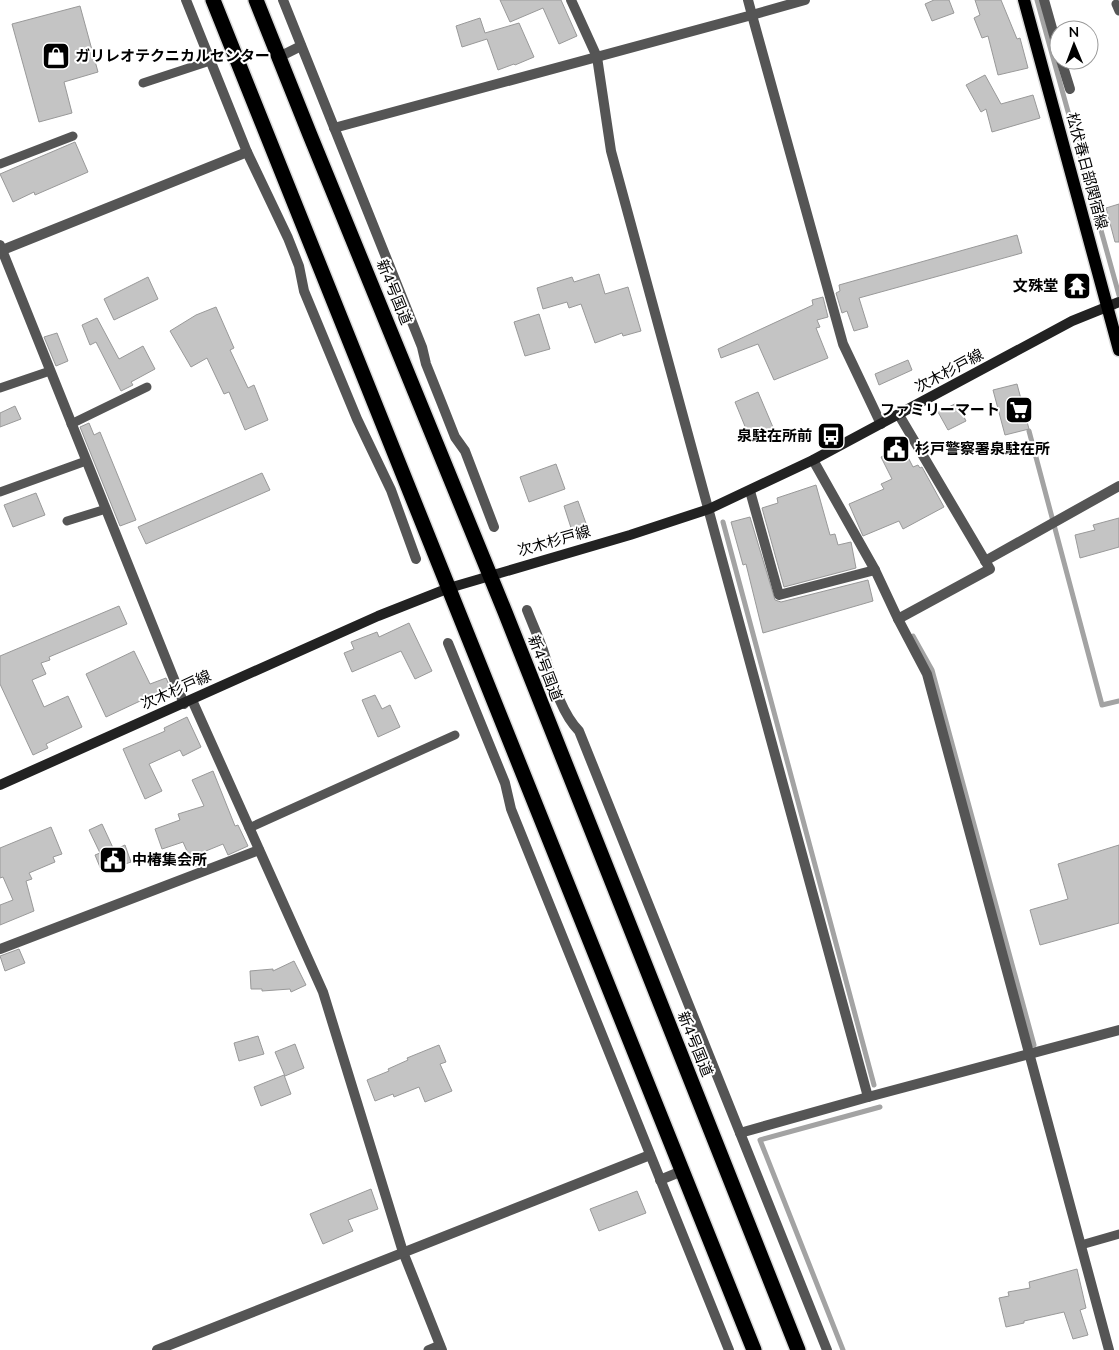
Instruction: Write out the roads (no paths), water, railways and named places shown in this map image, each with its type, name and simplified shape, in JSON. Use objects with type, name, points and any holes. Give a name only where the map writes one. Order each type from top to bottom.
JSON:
[{"type":"highway","points":[[213,0],[754,1350]]},
{"type":"highway","name":"新4号国道","points":[[256,0],[490,576],[798,1350]]},
{"type":"main road","name":"松伏春日部関宿線","points":[[1024,0],[1113,304],[1119,350]]},
{"type":"main road","name":"次木杉戸線","points":[[0,785],[378,616],[449,588],[630,535],[709,509],[814,460],[1072,321],[1113,304]]},
{"type":"street","points":[[186,0],[247,152],[288,238],[299,266],[304,291],[357,419],[391,490],[416,559]]},
{"type":"street","points":[[283,0],[422,348],[426,364],[455,438],[465,451],[494,527]]},
{"type":"street","points":[[571,0],[597,57],[612,151],[868,1097]]},
{"type":"street","points":[[748,0],[844,344],[881,424]]},
{"type":"street","points":[[334,128],[805,0]]},
{"type":"street","points":[[1044,0],[1050,20]]},
{"type":"street","points":[[279,57],[301,46]]},
{"type":"street","points":[[1064,70],[1070,89]]},
{"type":"street","points":[[247,152],[1,249],[86,461],[188,702],[249,828],[323,992],[403,1252],[441,1347]]},
{"type":"street","points":[[288,238],[304,226]]},
{"type":"street","points":[[898,619],[990,569],[899,415]]},
{"type":"street","points":[[814,460],[875,570],[927,674],[1109,1350]]},
{"type":"street","points":[[985,561],[1119,486]]},
{"type":"street","points":[[750,491],[779,594],[875,570]]},
{"type":"street","points":[[527,610],[570,722],[579,731],[827,1350]]},
{"type":"street","points":[[448,643],[497,760],[511,809],[729,1350]]},
{"type":"street","points":[[536,693],[555,686]]},
{"type":"street","points":[[497,760],[515,753]]},
{"type":"street","points":[[0,950],[259,850]]},
{"type":"street","points":[[740,1133],[1119,1030]]},
{"type":"street","points":[[157,1350],[650,1155]]},
{"type":"street","points":[[660,1180],[682,1171]]},
{"type":"lane","points":[[144,83],[210,60]]},
{"type":"lane","points":[[0,164],[73,136]]},
{"type":"lane","points":[[0,388],[50,371]]},
{"type":"lane","points":[[71,424],[148,387]]},
{"type":"lane","points":[[0,492],[86,461]]},
{"type":"lane","points":[[67,521],[106,509]]},
{"type":"lane","points":[[249,828],[455,735]]},
{"type":"lane","points":[[1081,1245],[1119,1234]]},
{"type":"lane","points":[[428,1350],[441,1347]]},
{"type":"waterway","points":[[1037,0],[1119,295]]},
{"type":"waterway","points":[[1029,431],[1102,705],[1119,701]]},
{"type":"waterway","points":[[723,522],[874,1085]]},
{"type":"waterway","points":[[913,636],[932,670],[1034,1045]]},
{"type":"waterway","points":[[843,1350],[760,1140],[880,1107]]},
{"type":"place","name":"ガリレオテクニカルセンター","points":[[56,56]]},
{"type":"place","name":"文殊堂","points":[[1077,286]]},
{"type":"place","name":"ファミリーマート","points":[[1019,410]]},
{"type":"place","name":"泉駐在所前","points":[[831,436]]},
{"type":"place","name":"杉戸警察署泉駐在所","points":[[896,449]]},
{"type":"place","name":"中椿集会所","points":[[113,860]]}]
